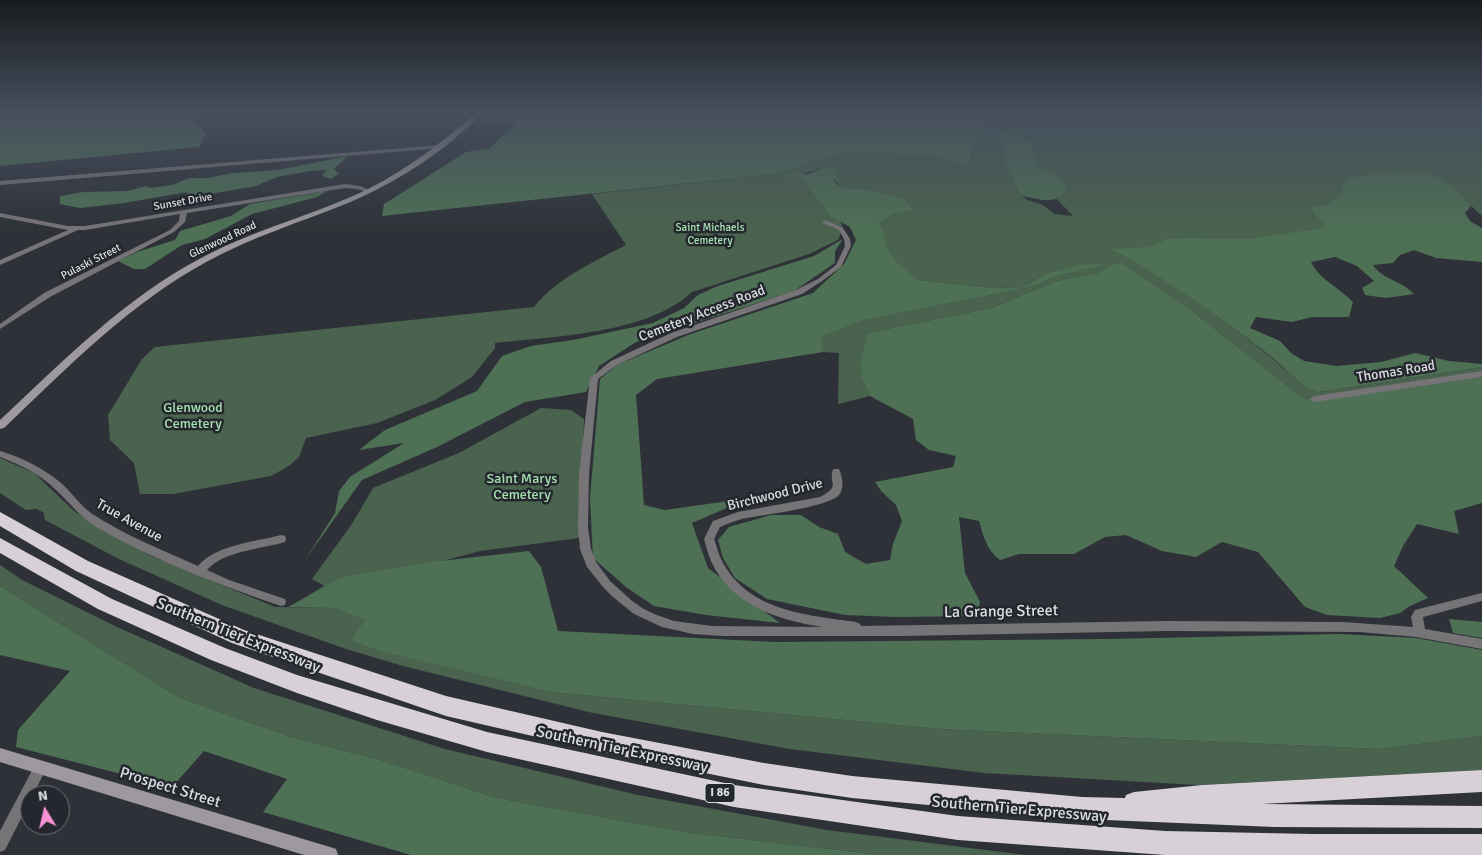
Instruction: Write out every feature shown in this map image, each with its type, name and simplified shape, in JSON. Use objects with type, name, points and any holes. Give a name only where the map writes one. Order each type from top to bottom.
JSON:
[{"type":"highway","name":"Southern Tier Expressway","points":[[0,518],[30,538],[82,566],[239,637],[446,706],[602,742],[764,774],[852,787],[1082,808],[1275,816],[1482,817]]},
{"type":"highway","name":"Southern Tier Expressway","points":[[0,545],[105,604],[218,654],[297,684],[377,710],[487,742],[734,796],[958,828],[1165,843],[1312,846],[1482,846]]},
{"type":"highway","points":[[1082,808],[1202,796],[1482,781]]},
{"type":"street","points":[[0,183],[367,153]]},
{"type":"street","name":"Glenwood Road","points":[[0,426],[126,312],[184,271],[238,244],[369,191],[408,170],[431,153]]},
{"type":"street","name":"Sunset Drive","points":[[1,216],[75,229],[345,186],[358,186],[369,191]]},
{"type":"street","name":"Pulaski Street","points":[[0,327],[47,295],[172,231],[182,222],[184,212]]},
{"type":"street","name":"Cemetery Access Road","points":[[583,518],[587,430],[594,378],[614,363],[674,335],[799,292],[820,280],[839,266],[848,246],[847,239],[841,229],[824,222]]},
{"type":"street","points":[[0,263],[75,229]]},
{"type":"street","name":"Thomas Road","points":[[1314,399],[1482,374]]},
{"type":"street","name":"True Avenue","points":[[0,454],[33,467],[58,486],[86,514],[102,525],[200,572],[238,588],[281,602]]},
{"type":"street","name":"Birchwood Drive","points":[[836,471],[838,486],[835,493],[822,500],[738,516],[716,524],[709,539],[718,564],[737,591],[762,607],[785,616],[881,631]]},
{"type":"street","name":"La Grange Street","points":[[583,518],[584,546],[591,564],[618,594],[652,619],[673,626],[709,630],[881,631],[1164,625],[1356,628],[1420,633],[1482,644]]},
{"type":"street","points":[[200,572],[208,562],[221,554],[282,539]]},
{"type":"street","points":[[1420,633],[1417,617],[1419,612],[1482,597]]},
{"type":"street","name":"Prospect Street","points":[[0,755],[330,855]]},
{"type":"street","points":[[0,843],[41,766]]},
{"type":"green space","points":[[0,153],[137,153],[0,166]]},
{"type":"green space","points":[[465,153],[850,153],[813,161],[784,173],[382,216],[384,204]]},
{"type":"green space","points":[[850,153],[937,158],[960,164],[971,164],[972,153],[1007,153],[1022,196],[1027,200],[1041,204],[1055,214],[1073,216],[1052,194],[1025,153],[1482,153],[1482,216],[1450,186],[1339,228],[1124,255],[1161,277],[1233,328],[1298,381],[1320,392],[1482,367],[1482,377],[1318,400],[1303,398],[1187,307],[1120,262],[1107,267],[1100,273],[1056,281],[992,308],[867,333],[863,351],[862,372],[870,396],[838,404],[839,353],[823,352],[821,336],[865,320],[1034,286],[1053,277],[1103,264],[1045,274],[1023,287],[992,288],[918,280],[896,263],[878,222],[894,214],[912,209],[865,189],[844,189],[823,168],[803,174],[839,218],[843,228],[838,240],[809,254],[692,292],[673,306],[651,317],[626,325],[572,335],[495,343],[495,348],[472,377],[435,400],[377,423],[306,438],[299,457],[289,466],[271,476],[173,494],[140,494],[134,463],[110,440],[108,415],[142,359],[155,347],[534,307],[565,279],[626,245],[592,194],[784,173],[813,161]]},
{"type":"green space","points":[[866,153],[972,153],[971,164],[960,164],[937,158]]},
{"type":"green space","points":[[1003,153],[1035,153],[1040,169],[1056,175],[1067,187],[1059,197],[1054,199],[1042,200],[1022,196],[1007,166]]},
{"type":"green space","points":[[348,156],[334,169],[339,174],[330,179],[322,176],[327,170],[311,171],[277,177],[256,186],[187,198],[187,192],[124,203],[80,208],[60,204],[60,196],[83,192],[127,191],[146,186],[150,188],[172,185],[189,178],[208,178],[232,173],[278,170]]},
{"type":"green space","points":[[833,167],[838,173],[834,181],[844,189],[865,189],[904,199],[913,210],[894,214],[879,222],[888,248],[896,262],[918,280],[992,288],[1023,287],[1045,274],[1081,265],[1107,264],[1053,277],[1034,286],[865,320],[822,336],[823,352],[657,379],[636,395],[644,505],[665,510],[750,498],[692,523],[708,568],[780,623],[706,615],[654,606],[626,587],[593,558],[590,498],[600,379],[617,365],[688,335],[813,293],[844,264],[856,240],[850,227],[830,216],[803,178],[781,175],[809,174],[823,168]]},
{"type":"green space","points":[[1393,172],[1428,174],[1437,177],[1462,195],[1471,206],[1465,213],[1470,221],[1482,228],[1482,262],[1436,258],[1414,250],[1400,255],[1393,263],[1373,265],[1382,274],[1414,294],[1386,298],[1365,295],[1362,288],[1374,281],[1357,266],[1335,257],[1311,262],[1325,279],[1353,302],[1349,317],[1312,317],[1292,322],[1256,317],[1250,328],[1280,341],[1291,353],[1304,361],[1337,366],[1381,362],[1415,353],[1449,361],[1482,364],[1482,367],[1319,392],[1298,381],[1268,354],[1192,298],[1112,249],[1153,247],[1166,239],[1248,239],[1324,228],[1325,223],[1313,213],[1312,207],[1329,204],[1340,197],[1343,184],[1353,177]]},
{"type":"green space","points":[[327,191],[317,197],[252,214],[205,239],[182,245],[145,269],[134,269],[118,261],[140,251],[175,240],[180,231],[231,216],[250,204]]},
{"type":"green space","points":[[843,239],[835,251],[835,263],[794,291],[636,342],[599,366],[586,392],[525,402],[437,447],[362,480],[305,560],[335,513],[339,491],[350,477],[404,443],[359,450],[385,430],[477,391],[502,356],[531,346],[573,340],[653,323],[684,308],[698,295],[718,286],[814,256]]},
{"type":"green space","points":[[1120,262],[1187,307],[1303,398],[1318,400],[1482,377],[1482,503],[1454,511],[1459,534],[1417,524],[1403,546],[1394,566],[1428,598],[1400,613],[1380,618],[1327,615],[1305,607],[1258,552],[1222,542],[1196,557],[1162,551],[1126,535],[1105,537],[1074,554],[1019,554],[1000,560],[989,547],[979,521],[959,517],[965,573],[980,602],[978,616],[897,617],[845,615],[767,599],[735,578],[723,558],[718,540],[729,527],[771,515],[801,515],[819,527],[838,534],[845,552],[866,564],[890,560],[893,544],[902,521],[896,505],[882,492],[875,482],[953,467],[956,456],[929,450],[916,440],[913,419],[870,396],[862,378],[861,361],[867,333],[992,308],[1056,281],[1099,273],[1107,267]]},
{"type":"green space","name":"Saint Marys Cemetery","points":[[541,408],[571,410],[584,419],[579,538],[480,551],[332,590],[312,579],[352,524],[373,488],[459,453]]},
{"type":"green space","points":[[0,458],[34,473],[74,511],[149,555],[275,607],[334,608],[366,620],[351,641],[378,650],[550,692],[940,729],[1380,749],[1482,736],[1482,770],[1198,785],[984,773],[790,749],[593,713],[403,666],[346,649],[222,605],[119,559],[45,520],[44,513],[37,509],[26,510],[0,493]]},
{"type":"green space","points":[[529,551],[541,567],[558,631],[775,642],[1109,639],[1340,634],[1416,638],[1482,650],[1482,736],[1380,749],[940,729],[550,692],[380,651],[351,641],[365,620],[334,608],[288,607],[325,586],[348,576],[431,562]]},
{"type":"green space","points":[[0,565],[22,580],[117,627],[254,688],[445,749],[638,795],[827,830],[1026,855],[882,855],[691,833],[497,798],[380,760],[291,737],[180,698],[0,586]]},
{"type":"green space","points":[[0,586],[180,698],[291,737],[380,760],[497,798],[691,833],[882,855],[411,855],[263,812],[287,779],[204,751],[172,787],[16,747],[18,730],[70,671],[0,655]]},
{"type":"green space","points":[[1449,619],[1482,622],[1482,638],[1453,633]]},
{"type":"park label","name":"Saint Michaels Cemetery","points":[[710,234]]},
{"type":"park label","name":"Glenwood Cemetery","points":[[193,416]]}]
